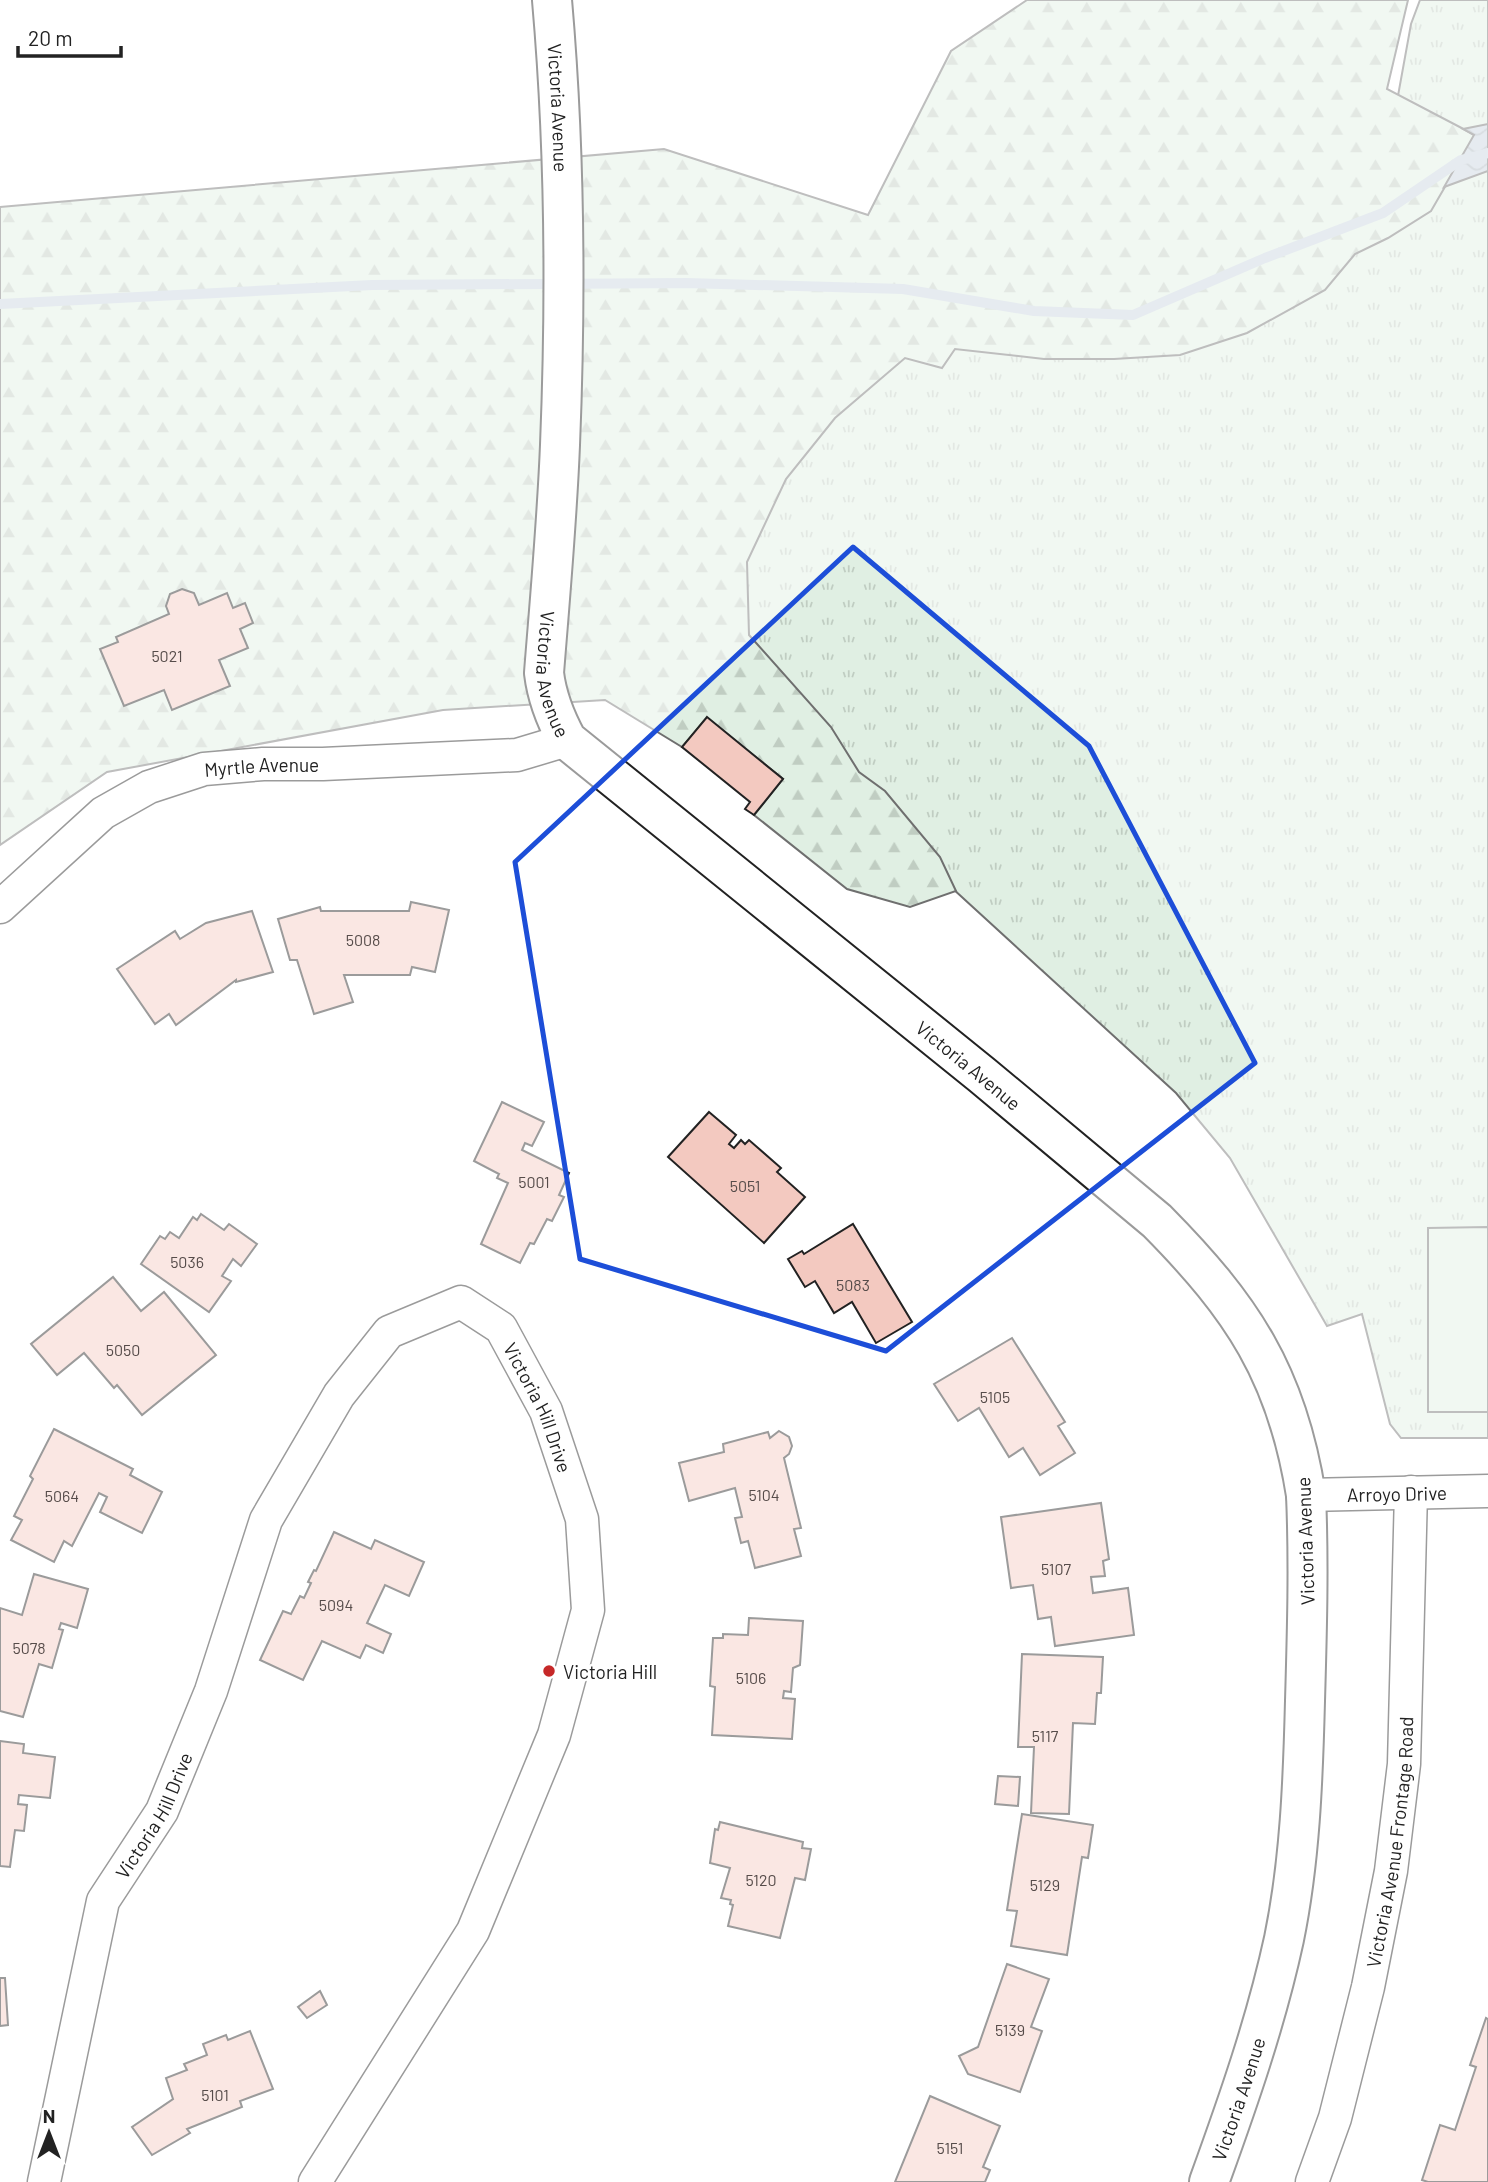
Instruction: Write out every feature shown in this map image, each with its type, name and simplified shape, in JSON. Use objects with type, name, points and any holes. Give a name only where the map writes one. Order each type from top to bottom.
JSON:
[{"type":"street","name":"Victoria Avenue","points":[[552,0],[562,125],[563,286],[560,446],[544,673],[547,695],[555,718],[567,740],[982,1075],[1157,1222],[1232,1304],[1274,1377],[1299,1450],[1306,1495],[1309,1569],[1304,1755],[1297,1849],[1284,1937],[1263,2021],[1209,2182]]},
{"type":"street","name":"Myrtle Avenue","points":[[0,907],[103,813],[149,787],[204,769],[263,764],[323,764],[517,755],[567,740]]},
{"type":"street","name":"Victoria Hill Drive","points":[[44,2182],[103,1901],[162,1811],[211,1691],[267,1520],[339,1395],[390,1332],[461,1302],[501,1328],[546,1410],[582,1519],[588,1610],[554,1735],[473,1931],[315,2182]]},
{"type":"street","name":"Arroyo Drive","points":[[1306,1495],[1488,1491]]},
{"type":"street","name":"Victoria Avenue Frontage Road","points":[[1312,2182],[1335,2118],[1371,1975],[1391,1871],[1404,1764],[1411,1492]]},
{"type":"highlighted area","points":[[853,547],[1089,746],[1255,1063],[886,1351],[580,1259],[515,862]]},
{"type":"green space","points":[[1027,0],[1408,0],[1387,89],[1475,135],[1431,211],[1388,238],[1355,254],[1325,290],[1247,333],[1180,355],[1044,359],[955,349],[942,368],[905,358],[835,418],[786,479],[747,562],[749,635],[831,727],[859,772],[885,791],[940,857],[956,891],[910,907],[847,889],[754,815],[783,779],[707,718],[682,747],[605,700],[443,710],[107,772],[0,845],[0,207],[664,149],[868,215],[951,51]]},
{"type":"green space","points":[[1420,0],[1488,0],[1488,1438],[1401,1438],[1390,1424],[1362,1314],[1327,1326],[1230,1158],[1176,1093],[622,586],[600,236],[1380,195],[1411,24]]},
{"type":"green space","points":[[1488,1227],[1488,1412],[1428,1412],[1428,1228]]},
{"type":"water","points":[[1488,124],[1488,171],[1444,187],[1474,135],[1463,129]]},
{"type":"building","points":[[182,589],[194,593],[199,605],[227,593],[233,608],[245,603],[253,623],[240,629],[248,648],[219,660],[230,686],[172,710],[164,690],[124,706],[100,649],[118,642],[116,637],[169,614],[166,606],[170,594]]},
{"type":"building","points":[[707,717],[783,779],[754,815],[745,809],[750,802],[682,747]]},
{"type":"building","points":[[411,902],[449,910],[435,972],[412,967],[410,975],[344,975],[353,1002],[314,1014],[297,960],[290,960],[278,919],[320,907],[321,911],[409,911]]},
{"type":"building","points":[[252,911],[273,972],[236,980],[176,1025],[169,1014],[155,1024],[117,969],[175,931],[180,939],[206,923]]},
{"type":"building","points":[[502,1102],[544,1122],[532,1146],[525,1143],[522,1150],[569,1173],[559,1195],[564,1197],[552,1221],[547,1219],[520,1263],[481,1244],[508,1183],[497,1178],[499,1174],[474,1161]]},
{"type":"building","points":[[709,1112],[736,1135],[729,1144],[734,1148],[741,1140],[745,1144],[749,1140],[781,1168],[777,1172],[805,1197],[764,1243],[668,1157]]},
{"type":"building","points":[[201,1214],[224,1230],[229,1224],[257,1244],[241,1266],[233,1259],[222,1276],[231,1281],[209,1312],[141,1264],[160,1236],[165,1239],[170,1232],[179,1238],[193,1217],[197,1220]]},
{"type":"building","points":[[853,1224],[912,1322],[876,1343],[852,1302],[834,1313],[815,1281],[805,1287],[788,1259],[802,1251],[804,1254]]},
{"type":"building","points":[[113,1277],[141,1311],[164,1292],[216,1355],[142,1415],[117,1385],[114,1388],[84,1353],[57,1375],[31,1344]]},
{"type":"building","points":[[1012,1338],[1065,1422],[1058,1426],[1075,1453],[1040,1475],[1023,1448],[1009,1457],[979,1408],[958,1421],[934,1384]]},
{"type":"building","points":[[54,1429],[133,1469],[130,1475],[162,1492],[142,1533],[100,1512],[107,1497],[99,1493],[72,1546],[64,1541],[54,1562],[11,1540],[22,1520],[14,1516],[33,1479],[30,1476]]},
{"type":"building","points":[[779,1431],[789,1437],[792,1446],[784,1458],[801,1528],[794,1529],[801,1556],[755,1568],[748,1541],[741,1543],[735,1518],[742,1517],[735,1488],[689,1501],[679,1463],[724,1452],[723,1444],[768,1432],[770,1438]]},
{"type":"building","points":[[1101,1503],[1109,1559],[1103,1561],[1105,1576],[1091,1577],[1093,1593],[1128,1588],[1134,1635],[1055,1646],[1051,1617],[1038,1619],[1033,1585],[1011,1588],[1001,1517]]},
{"type":"building","points":[[334,1532],[371,1549],[375,1540],[424,1562],[409,1596],[385,1585],[367,1623],[391,1634],[383,1653],[366,1645],[360,1658],[322,1641],[303,1680],[260,1660],[283,1611],[291,1614],[300,1596],[304,1598],[311,1583],[308,1582]]},
{"type":"building","points":[[34,1574],[88,1589],[77,1628],[61,1623],[59,1629],[63,1630],[52,1668],[39,1664],[23,1717],[0,1711],[0,1608],[22,1615]]},
{"type":"building","points":[[749,1618],[803,1621],[800,1665],[793,1668],[791,1692],[784,1691],[783,1698],[795,1699],[792,1739],[712,1735],[715,1687],[710,1686],[713,1638],[723,1638],[723,1634],[748,1635]]},
{"type":"building","points":[[1022,1654],[1103,1657],[1101,1693],[1097,1693],[1095,1724],[1073,1723],[1069,1814],[1031,1813],[1034,1747],[1018,1747]]},
{"type":"building","points":[[0,1741],[24,1744],[23,1753],[55,1757],[50,1798],[19,1795],[18,1804],[27,1805],[24,1831],[15,1830],[10,1867],[0,1866]]},
{"type":"building","points":[[998,1776],[1020,1777],[1018,1806],[995,1804]]},
{"type":"building","points":[[1022,1814],[1093,1825],[1088,1858],[1082,1857],[1067,1955],[1011,1946],[1017,1911],[1007,1910]]},
{"type":"building","points":[[720,1822],[803,1842],[802,1848],[811,1849],[805,1880],[795,1878],[780,1938],[728,1926],[733,1905],[730,1904],[731,1900],[721,1898],[730,1868],[710,1863],[715,1829],[718,1830]]},
{"type":"building","points":[[1007,1964],[1049,1979],[1031,2027],[1042,2031],[1020,2092],[968,2074],[959,2056],[978,2047]]},
{"type":"building","points":[[0,1978],[5,1978],[8,2025],[0,2026]]},
{"type":"building","points":[[320,1991],[327,2005],[307,2018],[298,2007]]},
{"type":"building","points":[[1486,2018],[1488,2182],[1422,2180],[1440,2125],[1455,2130],[1476,2067],[1470,2065]]},
{"type":"building","points":[[250,2031],[273,2089],[240,2101],[242,2107],[187,2129],[190,2133],[152,2155],[132,2127],[173,2099],[166,2078],[187,2070],[184,2064],[207,2055],[203,2044],[226,2035],[228,2040]]},
{"type":"building","points":[[930,2096],[1000,2126],[983,2167],[990,2170],[985,2182],[895,2182]]},
{"type":"waterway","points":[[0,304],[372,285],[686,283],[903,289],[1034,311],[1133,315],[1265,258],[1383,213],[1461,160],[1488,153]]},
{"type":"place","name":"Victoria Hill","points":[[549,1671]]}]
